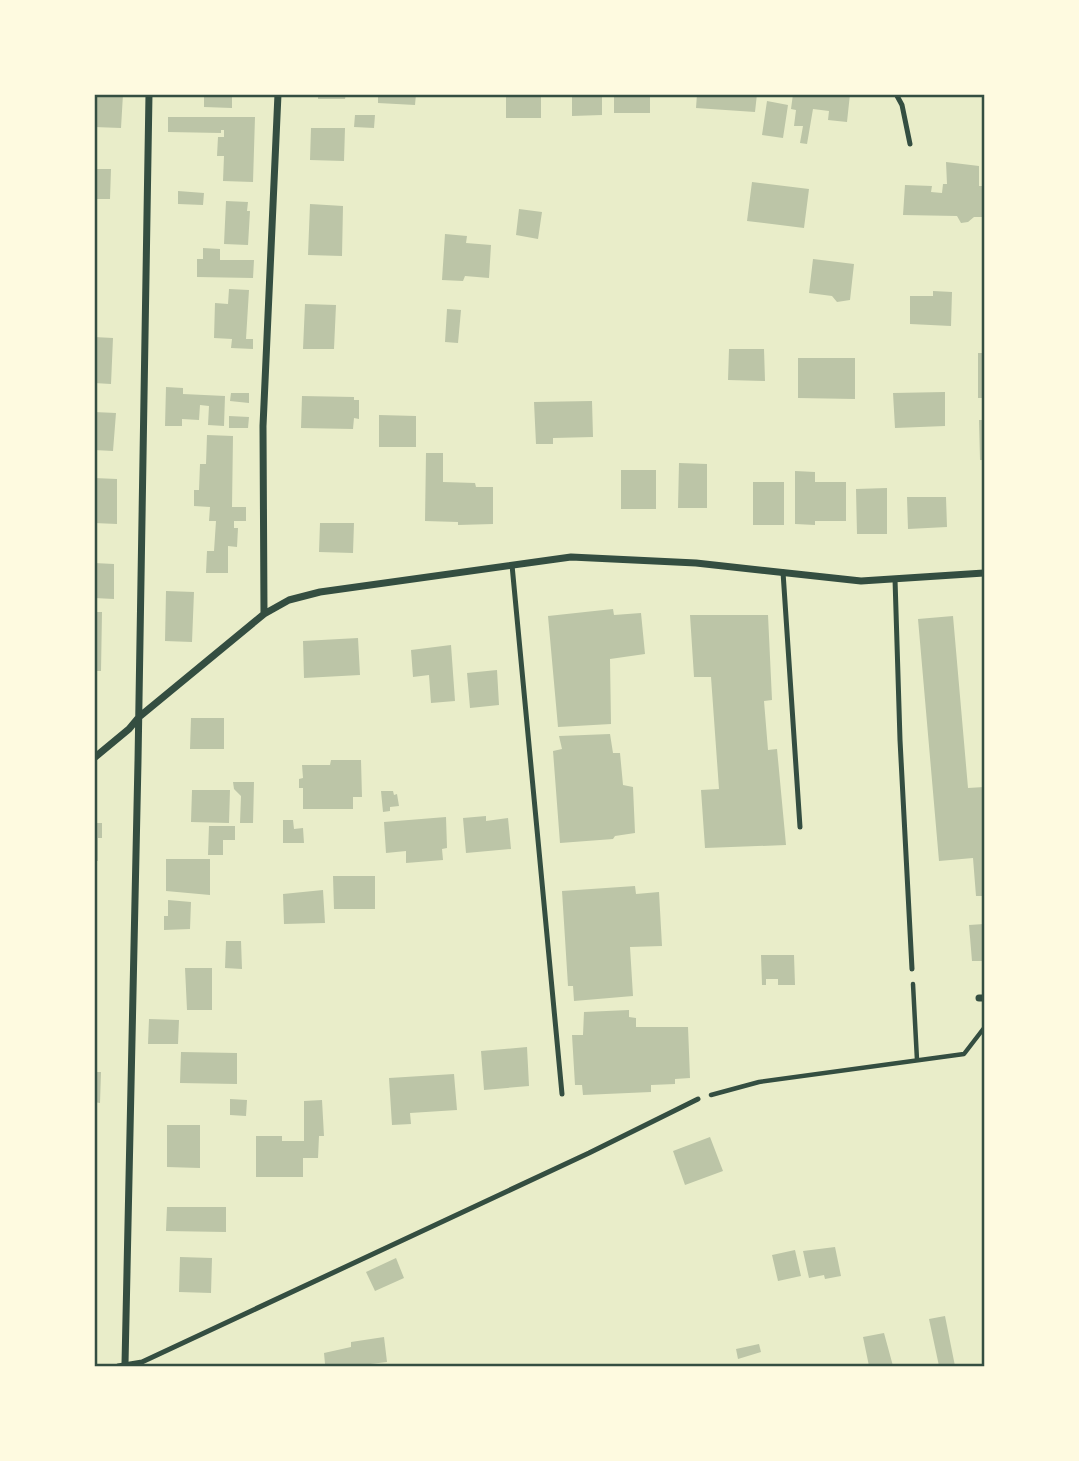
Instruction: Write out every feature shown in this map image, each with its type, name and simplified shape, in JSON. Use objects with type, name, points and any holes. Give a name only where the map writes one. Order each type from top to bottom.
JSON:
[{"type":"street","points":[[122,1365],[139,717],[149,94]]},
{"type":"street","points":[[264,614],[263,426],[278,94]]},
{"type":"street","points":[[94,758],[129,729],[139,717],[264,614],[289,600],[320,592],[571,557],[695,563],[861,580],[985,573]]},
{"type":"lane","points":[[896,94],[902,105],[910,144]]},
{"type":"lane","points":[[512,565],[562,1094]]},
{"type":"lane","points":[[783,572],[800,827]]},
{"type":"lane","points":[[895,579],[912,969]]},
{"type":"lane","points":[[122,1365],[154,1357],[698,1099]]},
{"type":"path","points":[[912,969],[916,1060]]},
{"type":"path","points":[[698,1099],[759,1082],[964,1054],[985,1028]]},
{"type":"building","points":[[94,94],[123,94],[121,128],[94,127]]},
{"type":"building","points":[[204,94],[232,94],[232,108],[204,107]]},
{"type":"building","points":[[318,94],[346,94],[345,99],[318,99]]},
{"type":"building","points":[[378,94],[416,94],[415,105],[378,103]]},
{"type":"building","points":[[506,94],[541,94],[541,118],[506,118]]},
{"type":"building","points":[[572,94],[602,94],[602,115],[572,116]]},
{"type":"building","points":[[614,94],[650,94],[650,113],[614,113]]},
{"type":"building","points":[[697,94],[757,94],[755,112],[696,108]]},
{"type":"building","points":[[793,94],[850,94],[847,122],[828,120],[829,111],[813,109],[807,144],[800,143],[803,126],[794,126],[796,110],[791,109]]},
{"type":"building","points":[[767,101],[788,105],[783,138],[762,135]]},
{"type":"building","points":[[355,115],[375,115],[374,128],[354,127]]},
{"type":"building","points":[[168,117],[255,117],[253,182],[223,181],[224,156],[217,156],[218,137],[224,137],[224,130],[221,130],[221,133],[168,132]]},
{"type":"building","points":[[311,128],[345,128],[344,161],[310,160]]},
{"type":"building","points":[[946,162],[979,166],[979,186],[984,186],[983,217],[974,217],[961,223],[957,216],[903,215],[905,185],[932,186],[931,192],[942,193],[943,184],[947,184]]},
{"type":"building","points":[[94,169],[111,169],[110,199],[94,199]]},
{"type":"building","points":[[752,182],[809,189],[804,228],[747,221]]},
{"type":"building","points":[[178,191],[204,193],[203,205],[178,204]]},
{"type":"building","points":[[226,201],[248,202],[248,245],[224,244]]},
{"type":"building","points":[[310,204],[343,206],[342,256],[308,255]]},
{"type":"building","points":[[519,209],[542,212],[538,239],[516,235]]},
{"type":"building","points":[[445,234],[467,236],[466,243],[491,245],[489,278],[465,276],[463,281],[442,280]]},
{"type":"building","points":[[203,248],[220,249],[220,260],[254,260],[253,278],[197,277],[197,259],[203,259]]},
{"type":"building","points":[[813,259],[854,264],[850,300],[837,302],[832,296],[809,293]]},
{"type":"building","points":[[229,289],[249,290],[246,339],[253,339],[253,349],[231,348],[232,339],[214,338],[215,303],[228,304]]},
{"type":"building","points":[[933,291],[952,292],[951,326],[910,324],[910,296],[933,296]]},
{"type":"building","points":[[305,304],[336,305],[334,349],[303,349]]},
{"type":"building","points":[[447,309],[461,310],[458,343],[445,342]]},
{"type":"building","points":[[94,337],[113,338],[111,384],[94,383]]},
{"type":"building","points":[[729,349],[764,349],[765,381],[728,380]]},
{"type":"building","points":[[978,353],[984,353],[984,398],[978,398]]},
{"type":"building","points":[[798,358],[855,358],[855,399],[798,398]]},
{"type":"building","points":[[166,387],[183,388],[183,394],[225,396],[224,426],[208,425],[209,406],[200,405],[199,420],[182,419],[182,426],[165,426]]},
{"type":"building","points":[[945,392],[945,426],[895,428],[893,393]]},
{"type":"building","points":[[231,393],[249,393],[249,403],[230,401]]},
{"type":"building","points":[[302,396],[354,397],[354,400],[359,400],[359,419],[354,418],[353,429],[301,428]]},
{"type":"building","points":[[592,401],[593,437],[553,438],[553,444],[536,444],[534,402]]},
{"type":"building","points":[[94,412],[116,413],[113,451],[94,450]]},
{"type":"building","points":[[379,415],[416,416],[416,447],[379,447]]},
{"type":"building","points":[[229,416],[249,417],[248,428],[229,428]]},
{"type":"building","points":[[979,420],[984,420],[984,460],[980,460]]},
{"type":"building","points":[[207,435],[233,436],[232,507],[246,507],[246,521],[234,521],[234,528],[238,528],[237,547],[228,546],[228,573],[206,573],[207,551],[214,551],[216,521],[209,521],[210,507],[194,506],[194,490],[199,490],[200,464],[206,464]]},
{"type":"building","points":[[426,453],[443,453],[443,482],[475,483],[476,487],[493,487],[493,524],[458,525],[458,522],[425,521]]},
{"type":"building","points":[[679,463],[707,464],[707,508],[678,508]]},
{"type":"building","points":[[621,470],[656,470],[656,509],[621,509]]},
{"type":"building","points":[[795,471],[815,472],[815,482],[846,482],[846,521],[815,521],[815,525],[795,524]]},
{"type":"building","points":[[94,478],[117,479],[117,524],[94,523]]},
{"type":"building","points":[[753,482],[784,482],[784,525],[753,525]]},
{"type":"building","points":[[887,488],[887,534],[857,534],[856,489]]},
{"type":"building","points":[[907,497],[946,497],[947,527],[908,529]]},
{"type":"building","points":[[320,523],[354,523],[353,553],[319,552]]},
{"type":"building","points":[[94,563],[114,564],[114,599],[94,598]]},
{"type":"building","points":[[166,591],[194,592],[192,642],[165,641]]},
{"type":"building","points":[[613,609],[614,615],[641,613],[645,654],[610,659],[611,724],[558,727],[548,616]]},
{"type":"building","points":[[94,612],[102,612],[101,671],[94,671]]},
{"type":"building","points":[[690,615],[768,615],[772,700],[764,701],[768,750],[777,749],[786,845],[705,848],[701,790],[719,789],[711,677],[694,677]]},
{"type":"building","points":[[953,616],[968,788],[984,787],[984,896],[976,896],[973,858],[939,861],[918,619]]},
{"type":"building","points":[[358,638],[360,675],[304,678],[303,641]]},
{"type":"building","points":[[451,645],[455,701],[431,703],[429,675],[413,677],[411,650]]},
{"type":"building","points":[[497,670],[499,705],[470,708],[467,673]]},
{"type":"building","points":[[191,718],[224,718],[224,749],[190,749]]},
{"type":"building","points":[[610,734],[613,753],[620,753],[623,785],[633,787],[635,833],[615,836],[613,839],[560,843],[553,751],[562,749],[559,736]]},
{"type":"building","points":[[331,760],[361,760],[362,797],[353,797],[353,809],[303,809],[303,788],[299,788],[299,779],[303,778],[302,765],[330,765]]},
{"type":"building","points":[[233,782],[254,782],[253,823],[240,823],[241,796],[234,789]]},
{"type":"building","points":[[192,790],[230,790],[229,823],[191,822]]},
{"type":"building","points":[[381,791],[393,791],[394,795],[397,794],[399,806],[390,807],[390,811],[383,812]]},
{"type":"building","points":[[486,816],[486,821],[508,818],[511,849],[466,853],[463,818]]},
{"type":"building","points":[[446,817],[447,848],[442,849],[443,860],[406,863],[406,851],[386,853],[384,822]]},
{"type":"building","points":[[283,820],[293,820],[294,829],[303,828],[304,843],[283,843]]},
{"type":"building","points":[[94,823],[102,823],[102,838],[98,838],[98,861],[94,861]]},
{"type":"building","points":[[209,826],[235,826],[235,840],[223,840],[223,855],[208,855]]},
{"type":"building","points":[[166,859],[210,859],[210,895],[166,891]]},
{"type":"building","points":[[333,876],[375,876],[375,909],[334,909]]},
{"type":"building","points":[[635,886],[636,894],[659,892],[662,946],[630,947],[633,996],[574,1001],[573,986],[568,986],[562,891]]},
{"type":"building","points":[[323,890],[325,923],[284,924],[283,894]]},
{"type":"building","points":[[168,900],[191,902],[190,929],[164,930],[164,916],[168,916]]},
{"type":"building","points":[[984,924],[984,961],[972,961],[969,925]]},
{"type":"building","points":[[226,941],[241,941],[242,969],[225,968]]},
{"type":"building","points":[[761,955],[794,955],[795,985],[778,985],[778,979],[766,979],[766,985],[762,985]]},
{"type":"building","points":[[185,968],[212,968],[212,1010],[187,1010]]},
{"type":"building","points":[[629,1010],[629,1017],[636,1018],[636,1027],[688,1027],[690,1078],[675,1079],[675,1084],[651,1085],[651,1092],[583,1095],[582,1085],[575,1085],[572,1035],[583,1035],[584,1012]]},
{"type":"building","points":[[149,1019],[179,1020],[178,1044],[148,1044]]},
{"type":"building","points":[[527,1047],[529,1086],[484,1090],[481,1051]]},
{"type":"building","points":[[181,1052],[237,1053],[237,1084],[180,1083]]},
{"type":"building","points":[[94,1072],[101,1072],[100,1103],[94,1102]]},
{"type":"building","points":[[454,1074],[457,1110],[410,1113],[411,1124],[392,1125],[389,1078]]},
{"type":"building","points":[[230,1099],[247,1100],[246,1116],[230,1115]]},
{"type":"building","points":[[322,1100],[324,1136],[319,1136],[318,1158],[303,1158],[303,1177],[256,1177],[256,1136],[282,1136],[282,1141],[304,1141],[304,1101]]},
{"type":"building","points":[[167,1125],[200,1125],[200,1168],[167,1167]]},
{"type":"building","points":[[710,1137],[723,1171],[685,1185],[673,1151]]},
{"type":"building","points":[[167,1207],[226,1207],[226,1232],[166,1231]]},
{"type":"building","points":[[835,1247],[841,1276],[809,1278],[803,1251]]},
{"type":"building","points":[[795,1250],[801,1276],[778,1281],[772,1255]]},
{"type":"building","points":[[180,1257],[212,1258],[211,1293],[179,1292]]},
{"type":"building","points":[[396,1258],[404,1278],[375,1291],[366,1272]]},
{"type":"building","points":[[945,1316],[955,1366],[939,1366],[929,1319]]},
{"type":"building","points":[[884,1333],[893,1366],[869,1366],[863,1337]]},
{"type":"building","points":[[384,1337],[387,1362],[318,1366],[325,1364],[324,1353],[351,1347],[351,1342]]},
{"type":"building","points":[[759,1344],[761,1352],[738,1359],[736,1349]]}]
